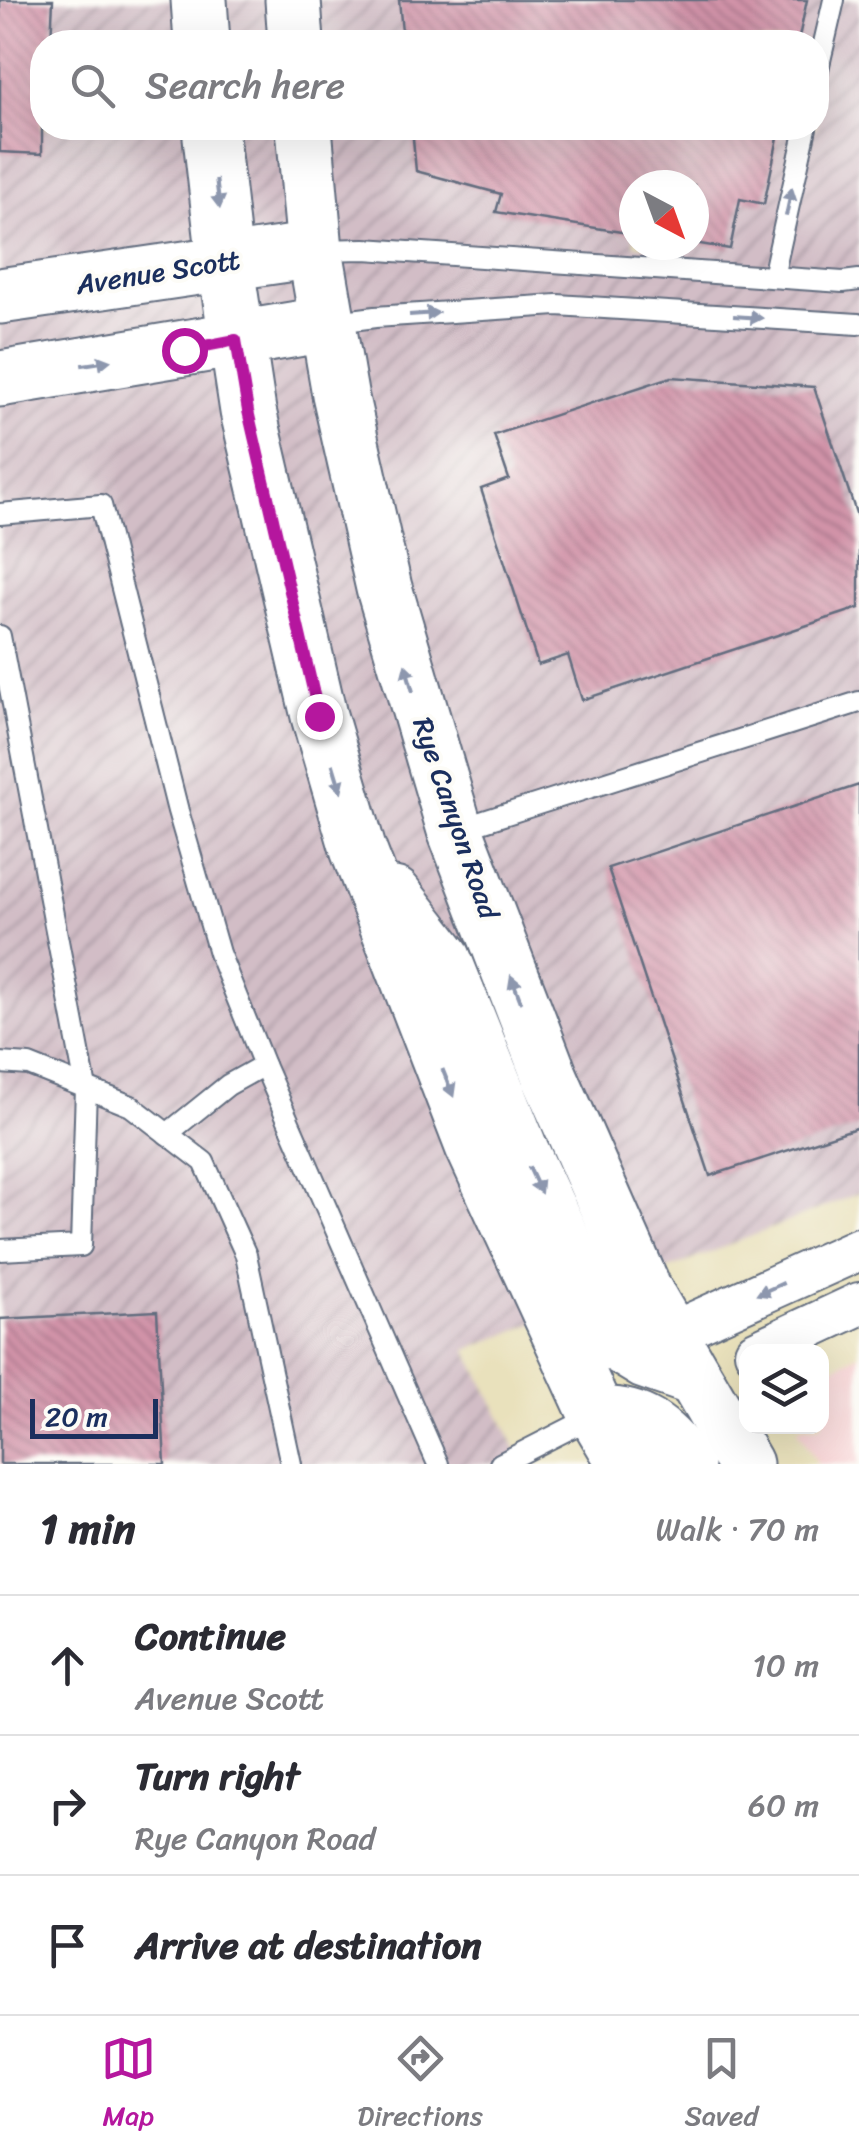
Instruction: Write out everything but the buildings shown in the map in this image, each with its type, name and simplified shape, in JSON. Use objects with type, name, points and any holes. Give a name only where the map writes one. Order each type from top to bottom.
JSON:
[{"type":"main road","points":[[200,0],[201,30]]},
{"type":"main road","points":[[293,0],[295,30]]},
{"type":"main road","points":[[211,140],[248,411],[319,716],[358,850],[473,1146],[597,1415],[626,1464]]},
{"type":"main road","name":"Rye Canyon Road","points":[[305,140],[327,324],[384,588],[455,830],[550,1077],[645,1292],[745,1464]]},
{"type":"main road","name":"Avenue Scott","points":[[0,296],[316,250]]},
{"type":"main road","points":[[0,378],[327,324]]},
{"type":"main road","points":[[358,850],[443,958],[520,1149],[598,1318],[622,1347],[645,1361],[681,1356]]},
{"type":"main road","points":[[597,1415],[619,1414],[652,1427],[686,1464]]},
{"type":"street","points":[[681,1356],[859,1249]]},
{"type":"street","points":[[773,1344],[859,1304]]},
{"type":"street","points":[[681,1356],[739,1356]]},
{"type":"lane","points":[[827,30],[834,0]]},
{"type":"lane","points":[[772,277],[803,140]]},
{"type":"lane","points":[[316,250],[365,249],[859,280]]},
{"type":"lane","points":[[327,324],[375,316],[558,305],[858,324]]},
{"type":"lane","points":[[0,514],[101,505],[220,954],[264,1065],[438,1464]]},
{"type":"lane","points":[[0,636],[86,1088],[81,1246],[0,1250]]},
{"type":"lane","points":[[455,830],[859,702]]},
{"type":"lane","points":[[0,1063],[29,1066],[131,1106],[204,1162],[246,1256],[291,1464]]},
{"type":"lane","points":[[167,1134],[216,1094],[264,1065]]},
{"type":"lane","points":[[500,1464],[597,1415]]},
{"type":"shaded area","points":[[0,0],[859,0],[859,1193],[467,1350],[524,1464],[0,1464]]},
{"type":"shaded area","points":[[859,1354],[859,1464],[818,1464],[800,1434],[829,1434],[829,1370]]},
{"type":"route","points":[[184,350],[236,340],[248,411],[319,716]]}]
